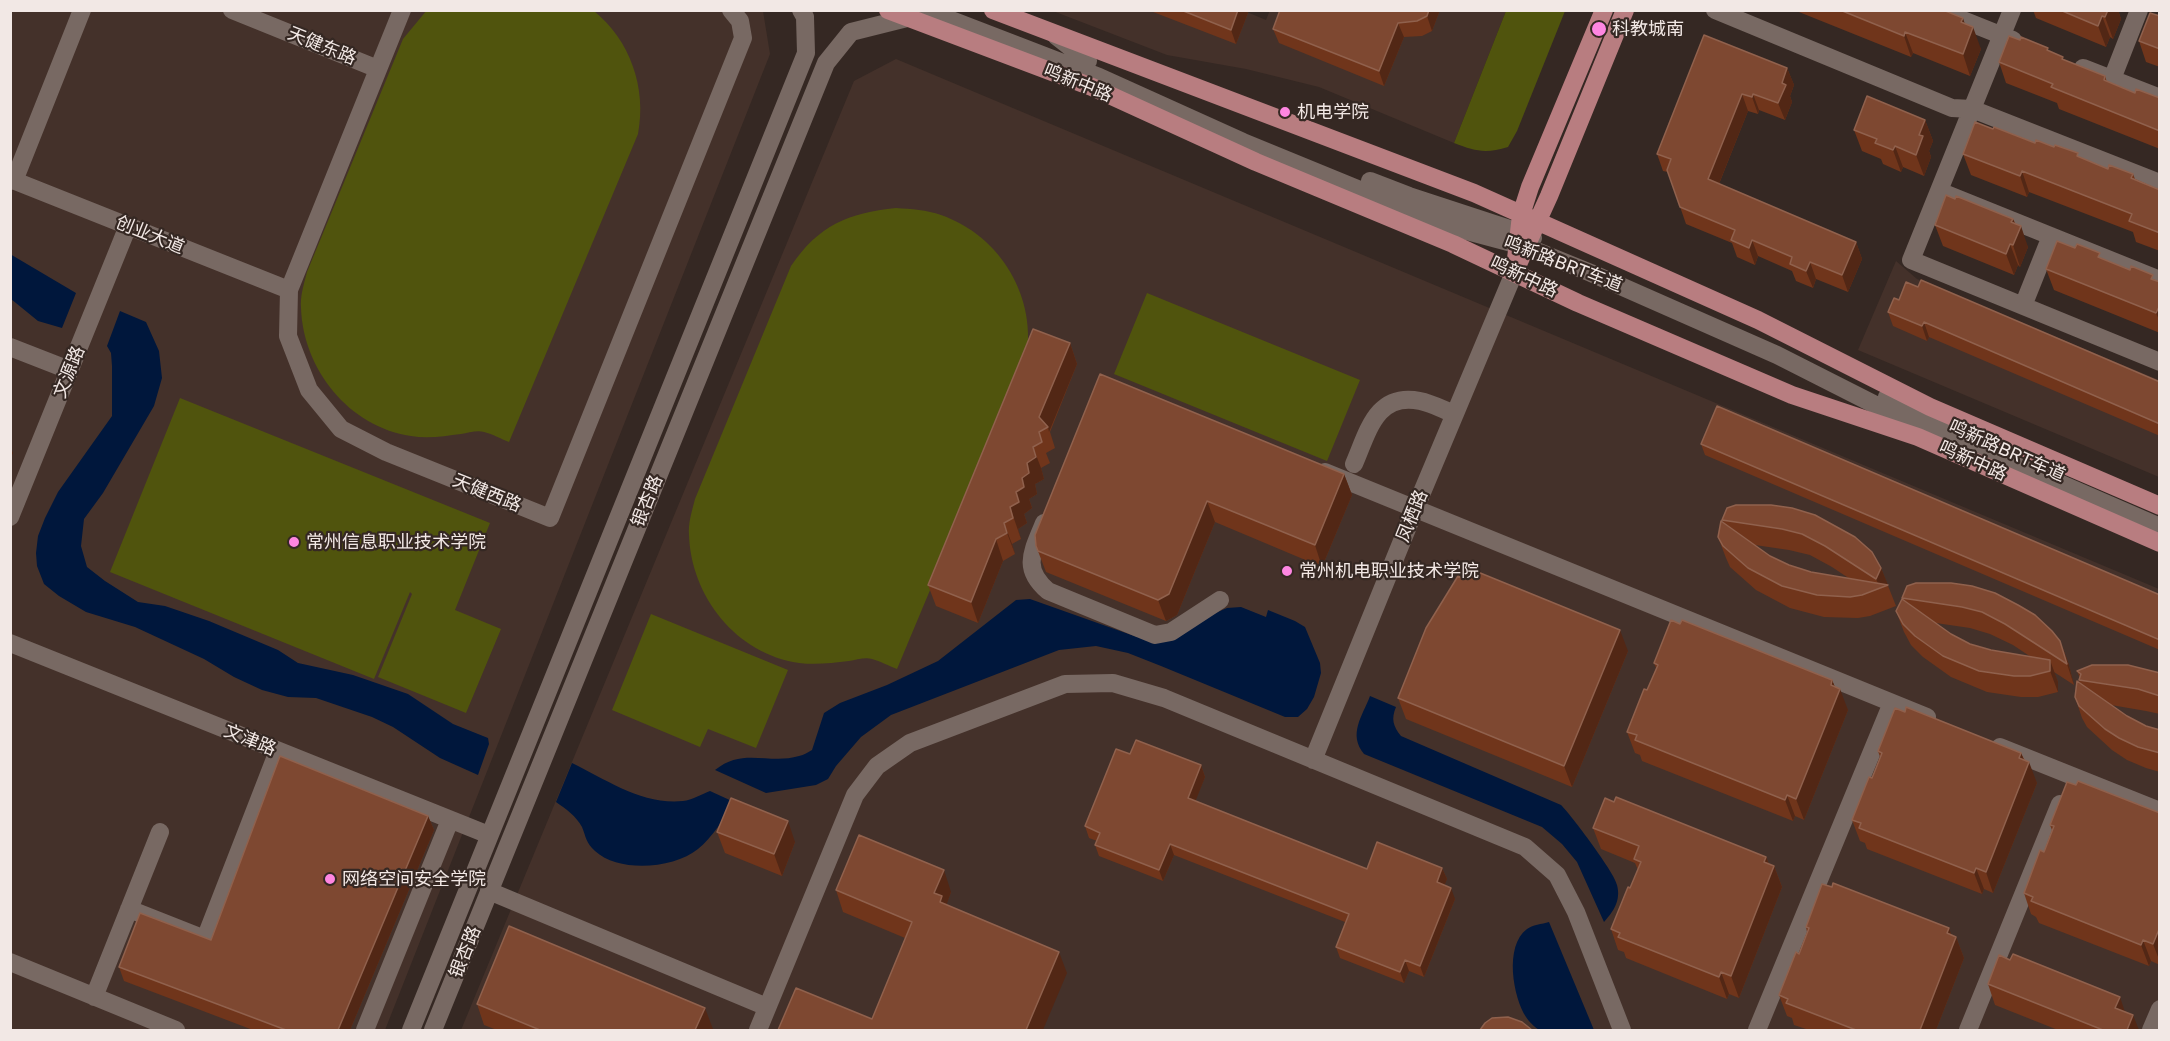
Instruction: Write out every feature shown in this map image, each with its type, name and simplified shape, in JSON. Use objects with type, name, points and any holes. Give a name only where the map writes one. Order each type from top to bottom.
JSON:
[{"type":"main road","name":"鸣新中路","points":[[888,10],[1092,87],[1256,162],[1453,244],[1578,303],[1792,395],[1918,437],[2160,543]]},
{"type":"main road","name":"鸣新中路","points":[[993,10],[1452,184],[1526,233],[1758,320],[1930,407],[2160,506]]},
{"type":"main road","name":"凤栖路","points":[[1526,233],[1530,187],[1604,10]]},
{"type":"main road","name":"凤栖路","points":[[1514,273],[1526,233],[1625,10]]},
{"type":"street","points":[[12,180],[81,10]]},
{"type":"street","name":"天健东路","points":[[232,10],[378,69]]},
{"type":"street","name":"天健西路","points":[[402,10],[289,291],[288,336],[309,390],[341,429],[386,452],[550,518],[743,38],[740,21],[731,10]]},
{"type":"street","name":"银杏路","points":[[411,1030],[806,53],[805,16],[801,10]]},
{"type":"street","name":"鸣新路BRT车道","points":[[925,10],[1099,77],[1243,142],[1448,226],[1526,233],[1591,273],[1777,355],[1921,428],[2052,480],[2160,527]]},
{"type":"street","name":"鸣新路BRT车道","points":[[959,10],[1088,61],[1233,127],[1409,196],[1526,233],[1778,344],[1925,415],[2160,517]]},
{"type":"street","points":[[1715,10],[1952,108],[1972,109],[2160,183]]},
{"type":"street","points":[[1938,10],[2034,49]]},
{"type":"street","points":[[2012,10],[1911,260],[2160,362]]},
{"type":"street","points":[[2112,79],[2139,11],[2160,19]]},
{"type":"street","name":"银杏路","points":[[433,1030],[826,63],[851,32],[907,18]]},
{"type":"street","points":[[1055,35],[1088,61]]},
{"type":"street","points":[[2068,62],[2160,98]]},
{"type":"street","name":"创业大道","points":[[12,180],[289,291]]},
{"type":"street","points":[[1939,191],[2160,280]]},
{"type":"street","name":"文源路","points":[[10,517],[128,226]]},
{"type":"street","points":[[2023,306],[2051,236]]},
{"type":"street","name":"凤栖路","points":[[1313,760],[1514,273]]},
{"type":"street","points":[[10,347],[69,370]]},
{"type":"street","points":[[1354,464],[1374,418],[1386,404],[1402,400],[1420,401],[1455,414]]},
{"type":"street","points":[[1307,465],[1945,724]]},
{"type":"street","points":[[1049,511],[1031,554],[1031,570],[1037,582],[1048,591],[1155,635],[1171,632],[1220,600]]},
{"type":"street","name":"文津路","points":[[10,643],[489,835]]},
{"type":"street","points":[[758,1030],[855,795],[877,766],[910,743],[1065,684],[1113,683],[1164,698],[1525,847],[1557,875],[1576,912],[1622,1030]]},
{"type":"street","points":[[1757,1030],[1892,703]]},
{"type":"street","points":[[1987,741],[2160,811]]},
{"type":"street","points":[[129,909],[205,939],[278,751]]},
{"type":"street","points":[[1968,1030],[2072,776]]},
{"type":"street","points":[[365,1030],[450,820]]},
{"type":"street","points":[[94,997],[160,832]]},
{"type":"street","points":[[489,891],[767,1007]]},
{"type":"street","points":[[10,963],[176,1030]]},
{"type":"street","points":[[2151,1030],[2160,1009]]},
{"type":"shaded area","points":[[427,10],[594,11],[617,36],[633,66],[638,83],[640,117],[638,134],[509,442],[481,431],[436,437],[411,436],[368,421],[349,408],[320,373],[310,352],[304,331],[301,299],[307,272],[403,39]]},
{"type":"shaded area","points":[[1242,10],[1266,20],[1270,10],[1506,11],[1454,143],[1319,87],[1246,69],[1167,55],[1053,11]]},
{"type":"shaded area","name":"常州信息职业技术学院","points":[[10,11],[763,11],[770,54],[385,1030],[11,1030]]},
{"type":"shaded area","points":[[1506,11],[1565,11],[1517,131],[1508,147],[1486,151],[1474,150],[1454,143]]},
{"type":"shaded area","name":"常州机电职业技术学院","points":[[896,59],[2159,589],[2159,1030],[461,1030],[854,81]]},
{"type":"shaded area","points":[[896,208],[941,215],[981,238],[997,254],[1011,272],[1026,315],[1028,337],[1026,361],[897,669],[869,658],[824,664],[799,663],[776,657],[756,648],[737,635],[721,618],[708,600],[698,579],[692,558],[690,517],[695,499],[791,266],[812,240],[836,224],[863,213]]},
{"type":"shaded area","points":[[1896,261],[1917,279],[2159,380],[2159,477],[1858,350]]},
{"type":"shaded area","points":[[1147,293],[1360,380],[1327,461],[1114,374]]},
{"type":"shaded area","points":[[180,398],[490,523],[455,610],[501,629],[466,713],[378,677],[412,594],[410,592],[374,679],[110,572]]},
{"type":"shaded area","points":[[651,614],[788,670],[756,748],[708,729],[700,747],[612,710]]},
{"type":"water","points":[[10,254],[76,293],[62,328],[38,321],[11,299]]},
{"type":"water","points":[[120,311],[146,322],[159,351],[162,378],[154,406],[103,493],[84,519],[81,546],[87,567],[138,602],[165,606],[209,621],[278,650],[298,663],[353,675],[408,694],[453,724],[488,738],[489,744],[478,775],[440,758],[393,727],[372,717],[316,698],[288,697],[262,690],[204,659],[135,627],[86,612],[44,584],[37,566],[36,553],[38,536],[45,518],[58,492],[112,416],[112,366],[111,353],[107,346]]},
{"type":"water","points":[[1030,599],[1137,637],[1227,608],[1241,607],[1266,617],[1268,610],[1305,627],[1320,663],[1321,673],[1314,697],[1307,709],[1298,717],[1285,717],[1128,653],[1096,646],[1059,650],[891,715],[861,737],[828,779],[816,785],[766,793],[715,770],[736,759],[777,759],[801,756],[812,750],[824,713],[840,703],[887,685],[938,661],[1016,600]]},
{"type":"water","points":[[1370,696],[1396,707],[1394,722],[1401,736],[1561,805],[1601,857],[1617,885],[1616,905],[1604,922],[1577,862],[1562,844],[1542,827],[1364,754],[1359,747],[1357,732],[1360,718]]},
{"type":"water","points":[[572,763],[625,790],[653,799],[683,801],[710,791],[734,802],[709,839],[687,856],[675,861],[646,866],[618,863],[595,851],[577,819],[556,802]]},
{"type":"water","points":[[1549,922],[1594,1030],[1539,1030],[1529,1021],[1521,1008],[1513,972],[1515,947],[1527,929]]},
{"type":"building","points":[[1181,10],[1238,10],[1231,30]]},
{"type":"building","points":[[1280,10],[1429,10],[1427,16],[1417,21],[1398,23],[1379,71],[1273,29]]},
{"type":"building","points":[[1840,10],[1943,10],[1963,18],[1961,22],[1973,27],[1963,54],[1905,32],[1904,36]]},
{"type":"building","points":[[2060,10],[2108,10],[2105,17],[2102,16],[2098,26]]},
{"type":"building","points":[[2150,13],[2160,16],[2160,49],[2139,41]]},
{"type":"building","points":[[1704,35],[1787,68],[1782,83],[1786,85],[1778,103],[1753,94],[1752,97],[1742,94],[1708,179],[1856,242],[1842,275],[1810,262],[1806,271],[1790,264],[1792,257],[1752,240],[1749,248],[1731,240],[1735,230],[1680,207],[1667,170],[1671,159],[1657,154]]},
{"type":"building","points":[[2009,36],[2020,40],[2021,37],[2048,48],[2047,50],[2063,57],[2062,59],[2105,76],[2104,80],[2135,93],[2136,89],[2160,98],[2160,131],[2051,87],[2053,84],[1999,62]]},
{"type":"building","points":[[1867,96],[1925,120],[1919,135],[1923,136],[1916,155],[1895,146],[1893,150],[1875,143],[1877,139],[1854,130]]},
{"type":"building","points":[[1975,122],[2035,143],[2036,140],[2078,153],[2077,156],[2108,169],[2109,165],[2133,174],[2131,178],[2160,190],[2160,233],[2129,221],[2132,214],[2022,171],[2020,176],[1963,154]]},
{"type":"building","points":[[1946,195],[1955,199],[1956,196],[2013,219],[2011,222],[2021,226],[2013,245],[2010,244],[2006,254],[1935,225]]},
{"type":"building","points":[[2057,241],[2075,248],[2077,244],[2100,253],[2098,257],[2130,270],[2131,266],[2153,275],[2151,279],[2160,282],[2160,305],[2156,313],[2046,269]]},
{"type":"building","points":[[1921,280],[2160,382],[2160,424],[1924,322],[1922,326],[1888,312],[1894,298],[1899,300],[1906,282],[1918,287]]},
{"type":"building","points":[[1033,329],[1070,343],[1039,417],[1048,427],[1039,432],[1042,442],[1033,447],[1036,457],[1027,463],[1029,473],[1022,478],[1024,487],[1016,492],[1019,502],[1010,507],[1013,518],[1004,523],[1007,533],[996,539],[971,602],[928,585]]},
{"type":"building","points":[[1100,374],[1344,474],[1315,545],[1207,501],[1169,594],[1158,600],[1038,551],[1035,535]]},
{"type":"building","points":[[1717,406],[2160,595],[2160,640],[1701,444]]},
{"type":"building","points":[[1736,505],[1771,505],[1815,515],[1855,537],[1872,552],[1881,568],[1876,579],[1802,534],[1722,520],[1727,508]]},
{"type":"building","points":[[1721,521],[1770,556],[1789,565],[1811,572],[1888,585],[1850,597],[1817,595],[1782,586],[1748,568],[1723,546],[1718,537]]},
{"type":"building","points":[[1468,568],[1620,630],[1564,766],[1398,698],[1426,628],[1458,576],[1463,579]]},
{"type":"building","points":[[1916,583],[1951,583],[1972,586],[1995,593],[2018,605],[2035,615],[2052,631],[2060,641],[2067,664],[1982,612],[1902,598],[1907,586]]},
{"type":"building","points":[[1902,599],[1951,634],[1970,644],[2050,660],[2050,671],[2030,676],[2014,676],[1979,671],[1943,656],[1915,636],[1903,624],[1896,611]]},
{"type":"building","points":[[1671,620],[1680,624],[1682,620],[1832,680],[1831,685],[1840,689],[1796,799],[1787,795],[1785,800],[1635,740],[1637,735],[1627,732],[1644,689],[1647,690],[1658,665],[1654,663]]},
{"type":"building","points":[[2092,665],[2128,665],[2160,673],[2160,696],[2138,689],[2079,680],[2081,674],[2077,671]]},
{"type":"building","points":[[2077,681],[2127,716],[2160,730],[2160,753],[2138,747],[2105,729],[2079,706],[2075,697]]},
{"type":"building","points":[[1906,707],[2021,753],[2019,758],[2029,762],[1986,872],[1976,868],[1974,873],[1859,828],[1861,823],[1852,820],[1869,777],[1872,778],[1882,753],[1878,751],[1895,708],[1905,712]]},
{"type":"building","points":[[1136,740],[1201,765],[1188,798],[1367,869],[1377,842],[1442,868],[1437,882],[1451,888],[1420,966],[1405,960],[1400,972],[1336,947],[1349,914],[1170,844],[1159,870],[1095,845],[1100,833],[1085,826],[1116,749],[1130,754]]},
{"type":"building","name":"网络空间安全学院","points":[[280,756],[428,816],[338,1030],[286,1030],[119,967],[140,913],[211,940]]},
{"type":"building","points":[[2078,781],[2160,813],[2160,927],[2153,944],[2143,940],[2141,945],[2031,901],[2033,897],[2024,893],[2040,850],[2044,852],[2054,826],[2050,825],[2067,782],[2076,785]]},
{"type":"building","points":[[1616,797],[1766,857],[1764,862],[1774,866],[1731,976],[1721,972],[1719,977],[1618,937],[1620,933],[1611,929],[1641,862],[1634,859],[1639,846],[1593,828],[1605,798],[1614,802]]},
{"type":"building","points":[[731,798],[788,821],[774,854],[717,832]]},
{"type":"building","points":[[859,835],[944,870],[934,893],[942,896],[940,902],[1059,952],[1026,1030],[778,1030],[796,988],[872,1019],[912,922],[836,890]]},
{"type":"building","points":[[1833,883],[1949,928],[1947,933],[1956,937],[1920,1030],[1856,1030],[1786,1003],[1788,999],[1779,995],[1796,952],[1799,954],[1822,884],[1832,887]]},
{"type":"building","points":[[509,926],[705,1008],[695,1030],[540,1030],[477,1004]]},
{"type":"building","points":[[2013,954],[2120,997],[2115,1008],[2133,1015],[2127,1030],[2103,1030],[1988,984],[1999,955],[2010,960]]},
{"type":"building","points":[[1508,1017],[1522,1022],[1532,1030],[1480,1030],[1492,1018]]},
{"type":"place","name":"科教城南","points":[[1599,29]]},
{"type":"place","name":"机电学院","points":[[1285,112]]},
{"type":"place","name":"常州信息职业技术学院","points":[[294,542]]},
{"type":"place","name":"常州机电职业技术学院","points":[[1287,571]]},
{"type":"place","name":"网络空间安全学院","points":[[330,879]]}]
